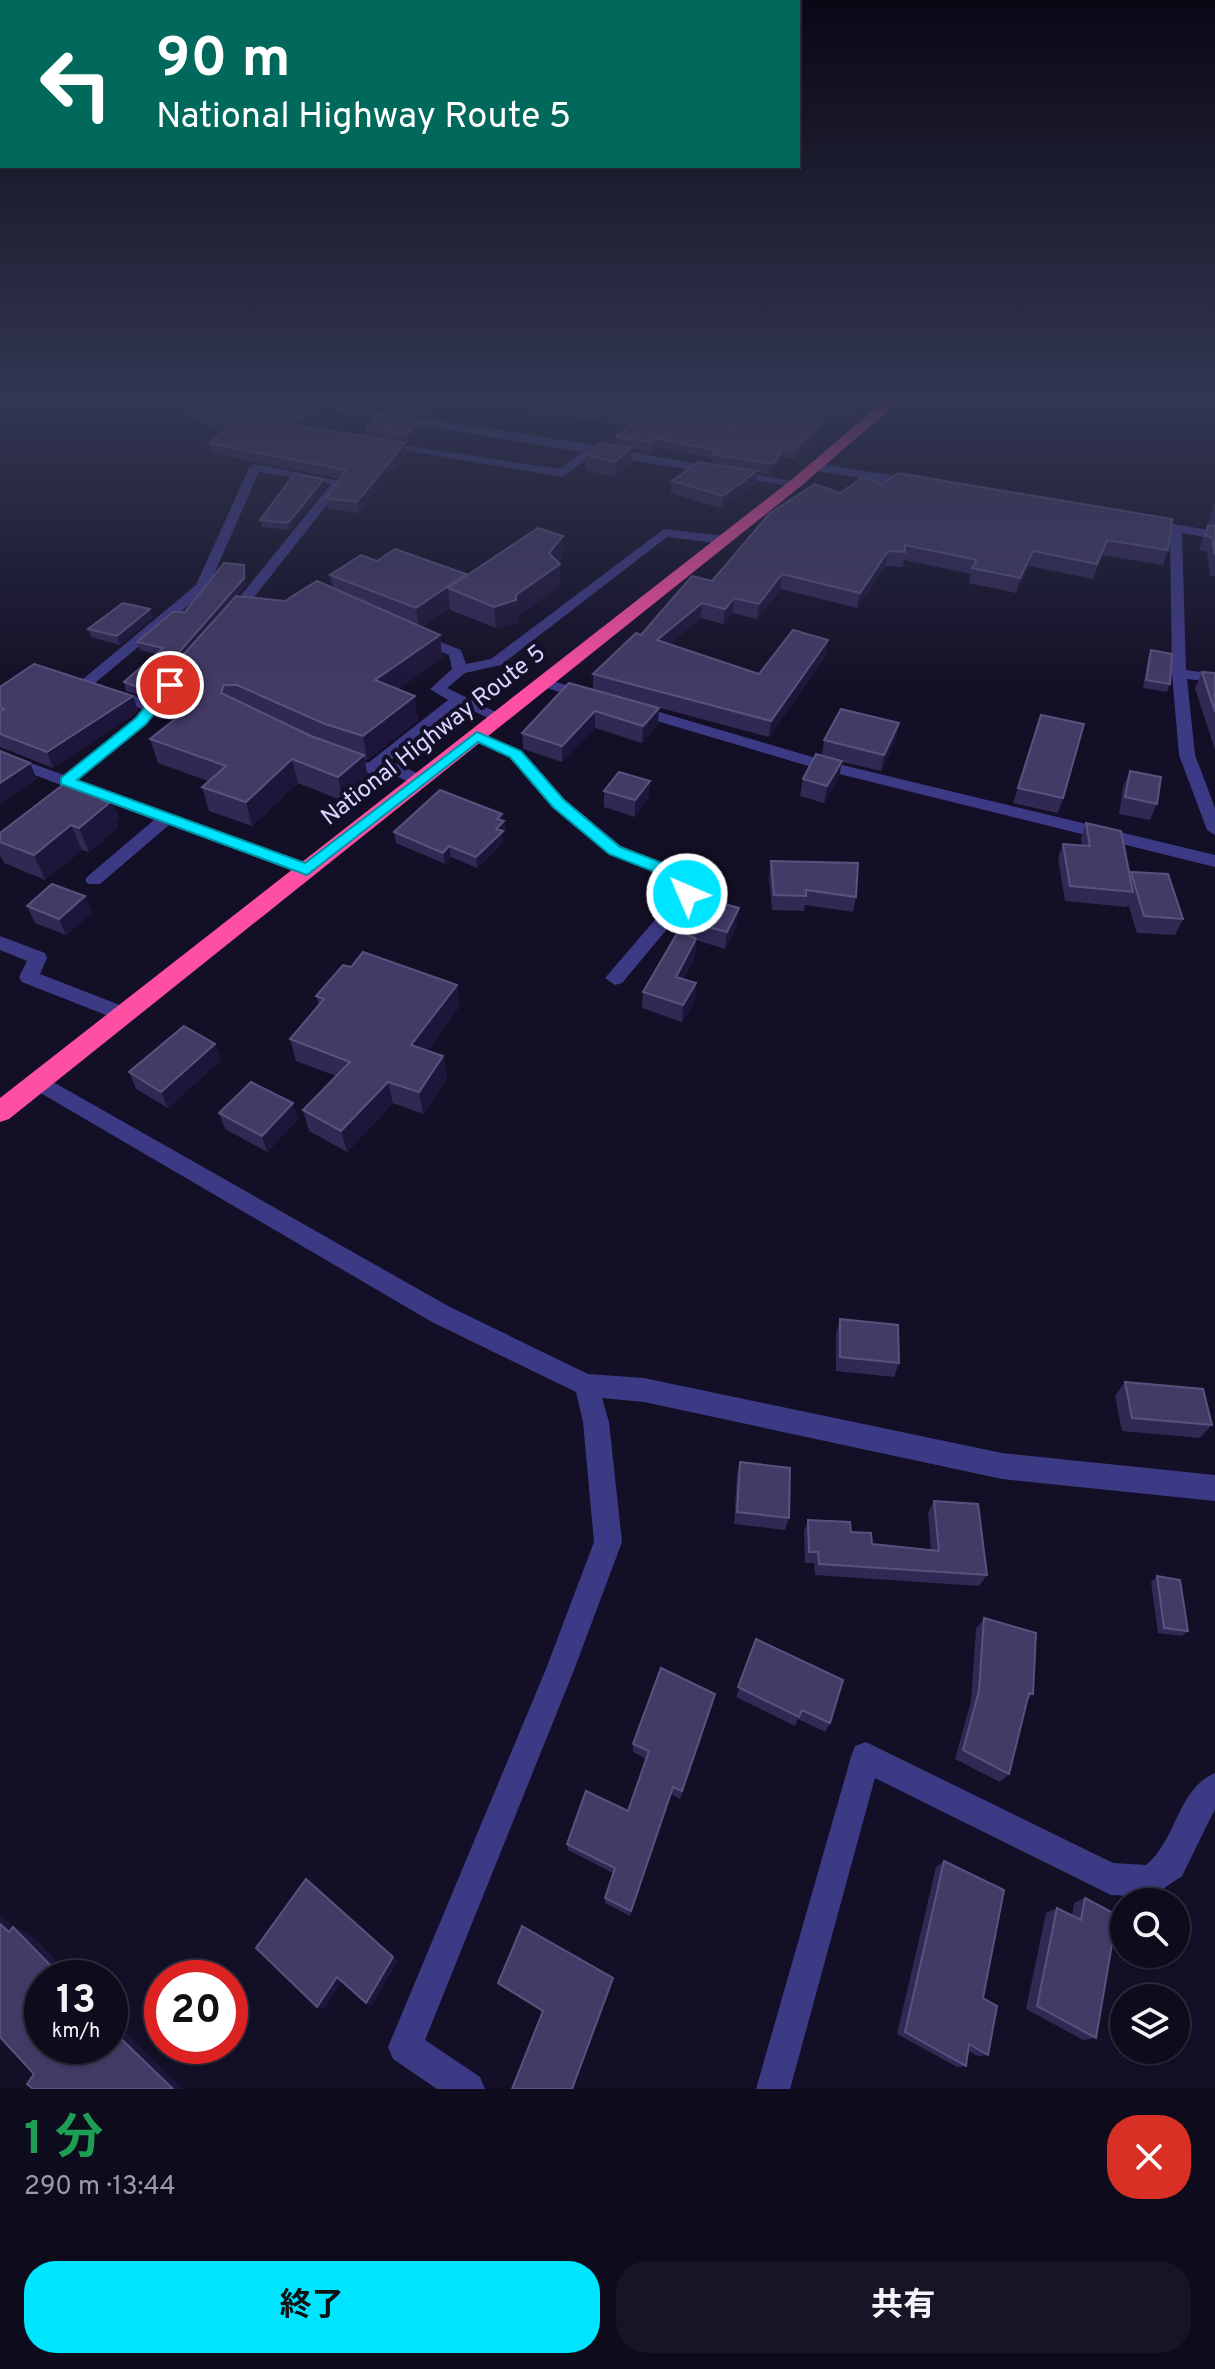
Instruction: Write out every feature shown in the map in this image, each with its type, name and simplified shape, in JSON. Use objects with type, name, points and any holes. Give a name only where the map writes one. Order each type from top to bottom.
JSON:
[{"type":"highway","name":"National Highway Route 5","points":[[0,1112],[781,494]]},
{"type":"street","points":[[150,707],[84,684],[202,587],[243,494]]},
{"type":"street","points":[[221,629],[329,494]]},
{"type":"street","points":[[1129,521],[1215,535]]},
{"type":"street","points":[[1176,529],[1179,674],[1187,755],[1215,830]]},
{"type":"street","points":[[500,718],[437,689],[460,670],[496,662],[664,533],[724,540]]},
{"type":"street","points":[[400,630],[456,653],[460,670]]},
{"type":"street","points":[[66,781],[141,721],[180,674]]},
{"type":"street","points":[[1179,674],[1215,678]]},
{"type":"street","points":[[545,683],[821,765],[1215,861]]},
{"type":"street","points":[[323,754],[370,769],[459,699]]},
{"type":"street","points":[[477,736],[515,754],[558,803],[606,844],[678,875],[687,883],[687,894],[615,978]]},
{"type":"street","points":[[0,757],[307,870]]},
{"type":"street","points":[[380,762],[420,781]]},
{"type":"street","points":[[94,880],[167,818]]},
{"type":"street","points":[[0,943],[38,958],[29,977],[123,1014]]},
{"type":"street","points":[[39,1082],[440,1314],[586,1385],[644,1390],[1002,1466],[1215,1488]]},
{"type":"street","points":[[468,2089],[405,2047],[560,1670],[608,1542],[596,1422],[586,1385]]},
{"type":"street","points":[[773,2089],[866,1757],[1111,1879],[1151,1881],[1171,1865],[1205,1796],[1215,1788]]},
{"type":"building","points":[[279,494],[311,494],[288,523],[260,520]]},
{"type":"building","points":[[329,494],[363,494],[357,502],[326,498]]},
{"type":"building","points":[[799,494],[1026,494],[1172,519],[1168,550],[1107,540],[1097,564],[1033,551],[1020,578],[972,568],[977,560],[905,545],[905,552],[888,551],[860,593],[782,574],[759,604],[734,598],[725,609],[702,603],[657,640],[759,674],[793,630],[828,640],[771,721],[593,674],[636,633],[641,635],[692,576],[712,581],[770,513]]},
{"type":"building","points":[[1215,525],[1215,555],[1212,537],[1205,536],[1208,526]]},
{"type":"building","points":[[538,528],[563,536],[549,553],[560,564],[516,595],[516,600],[494,607],[448,588]]},
{"type":"building","points":[[395,549],[466,574],[416,608],[330,575],[361,555],[377,561]]},
{"type":"building","points":[[224,563],[244,565],[244,578],[146,690],[124,682],[163,648],[137,642],[173,612],[185,612]]},
{"type":"building","points":[[317,581],[440,635],[375,680],[415,696],[363,736],[325,724],[237,685],[224,685],[221,693],[311,736],[364,755],[338,777],[292,759],[246,802],[202,787],[226,766],[150,739],[198,701],[148,694],[236,596],[285,601]]},
{"type":"building","points":[[123,603],[150,609],[117,636],[88,629]]},
{"type":"building","points":[[1151,650],[1172,654],[1170,684],[1146,680]]},
{"type":"building","points":[[34,664],[133,696],[47,752],[0,734],[0,711],[4,709],[0,707],[0,687]]},
{"type":"building","points":[[1202,672],[1215,673],[1215,712]]},
{"type":"building","points":[[569,683],[659,708],[643,726],[595,711],[562,746],[522,733]]},
{"type":"building","points":[[841,709],[899,723],[884,755],[824,740]]},
{"type":"building","points":[[1041,715],[1084,724],[1063,798],[1018,788]]},
{"type":"building","points":[[0,751],[30,763],[0,783]]},
{"type":"building","points":[[816,754],[842,761],[827,786],[803,779]]},
{"type":"building","points":[[1130,771],[1161,777],[1157,804],[1125,797]]},
{"type":"building","points":[[619,772],[650,781],[635,800],[604,791]]},
{"type":"building","points":[[69,780],[109,794],[102,800],[109,803],[79,828],[71,825],[34,855],[0,842],[0,833]]},
{"type":"building","points":[[440,790],[502,814],[497,819],[504,821],[496,829],[503,831],[476,857],[449,846],[443,853],[394,832]]},
{"type":"building","points":[[1086,823],[1121,831],[1133,892],[1070,886],[1063,844],[1090,846]]},
{"type":"building","points":[[771,861],[858,863],[856,897],[806,890],[806,896],[774,895]]},
{"type":"building","points":[[1131,872],[1168,874],[1183,919],[1144,916]]},
{"type":"building","points":[[52,884],[85,896],[59,919],[27,906]]},
{"type":"building","points":[[692,895],[739,908],[727,932],[679,919]]},
{"type":"building","points":[[679,930],[696,939],[676,977],[696,983],[683,1005],[643,992]]},
{"type":"building","points":[[363,952],[457,985],[411,1045],[443,1056],[419,1092],[388,1082],[341,1131],[303,1110],[350,1062],[290,1039],[324,999],[316,996],[343,965],[351,967]]},
{"type":"building","points":[[184,1026],[215,1044],[161,1092],[129,1072]]},
{"type":"building","points":[[251,1082],[293,1103],[262,1136],[219,1113]]},
{"type":"building","points":[[840,1319],[898,1325],[899,1363],[840,1357]]},
{"type":"building","points":[[1125,1382],[1203,1389],[1212,1425],[1132,1418]]},
{"type":"building","points":[[740,1462],[790,1468],[789,1518],[737,1512]]},
{"type":"building","points":[[934,1501],[978,1504],[987,1575],[819,1564],[818,1552],[809,1552],[808,1520],[850,1522],[851,1532],[871,1533],[872,1544],[939,1551]]},
{"type":"building","points":[[1157,1576],[1180,1580],[1188,1631],[1164,1628]]},
{"type":"building","points":[[984,1618],[1036,1633],[1033,1694],[1029,1693],[1009,1774],[963,1750],[979,1691]]},
{"type":"building","points":[[756,1639],[843,1680],[830,1723],[802,1710],[799,1717],[738,1687]]},
{"type":"building","points":[[661,1668],[715,1694],[682,1791],[673,1787],[631,1911],[605,1898],[615,1868],[567,1844],[586,1791],[628,1811],[649,1751],[633,1744]]},
{"type":"building","points":[[944,1861],[1004,1890],[983,1998],[997,2006],[988,2055],[969,2044],[966,2066],[905,2032]]},
{"type":"building","points":[[306,1879],[393,1957],[366,2003],[337,1977],[317,2007],[256,1948]]},
{"type":"building","points":[[1085,1898],[1110,1911],[1110,1956],[1096,2038],[1037,2006],[1057,1908],[1081,1920]]},
{"type":"building","points":[[0,1924],[9,1932],[13,1927],[45,1960],[24,1960],[24,2063],[0,2037]]},
{"type":"building","points":[[522,1926],[613,1978],[572,2089],[512,2089],[543,2011],[498,1983]]},
{"type":"building","points":[[128,2045],[173,2089],[33,2089],[27,2084],[34,2074],[25,2064],[128,2064]]},
{"type":"route","points":[[170,685],[141,721],[66,781],[307,870],[477,736],[515,754],[528,765],[558,803],[588,831],[615,850],[678,875],[687,883],[687,894]]}]
